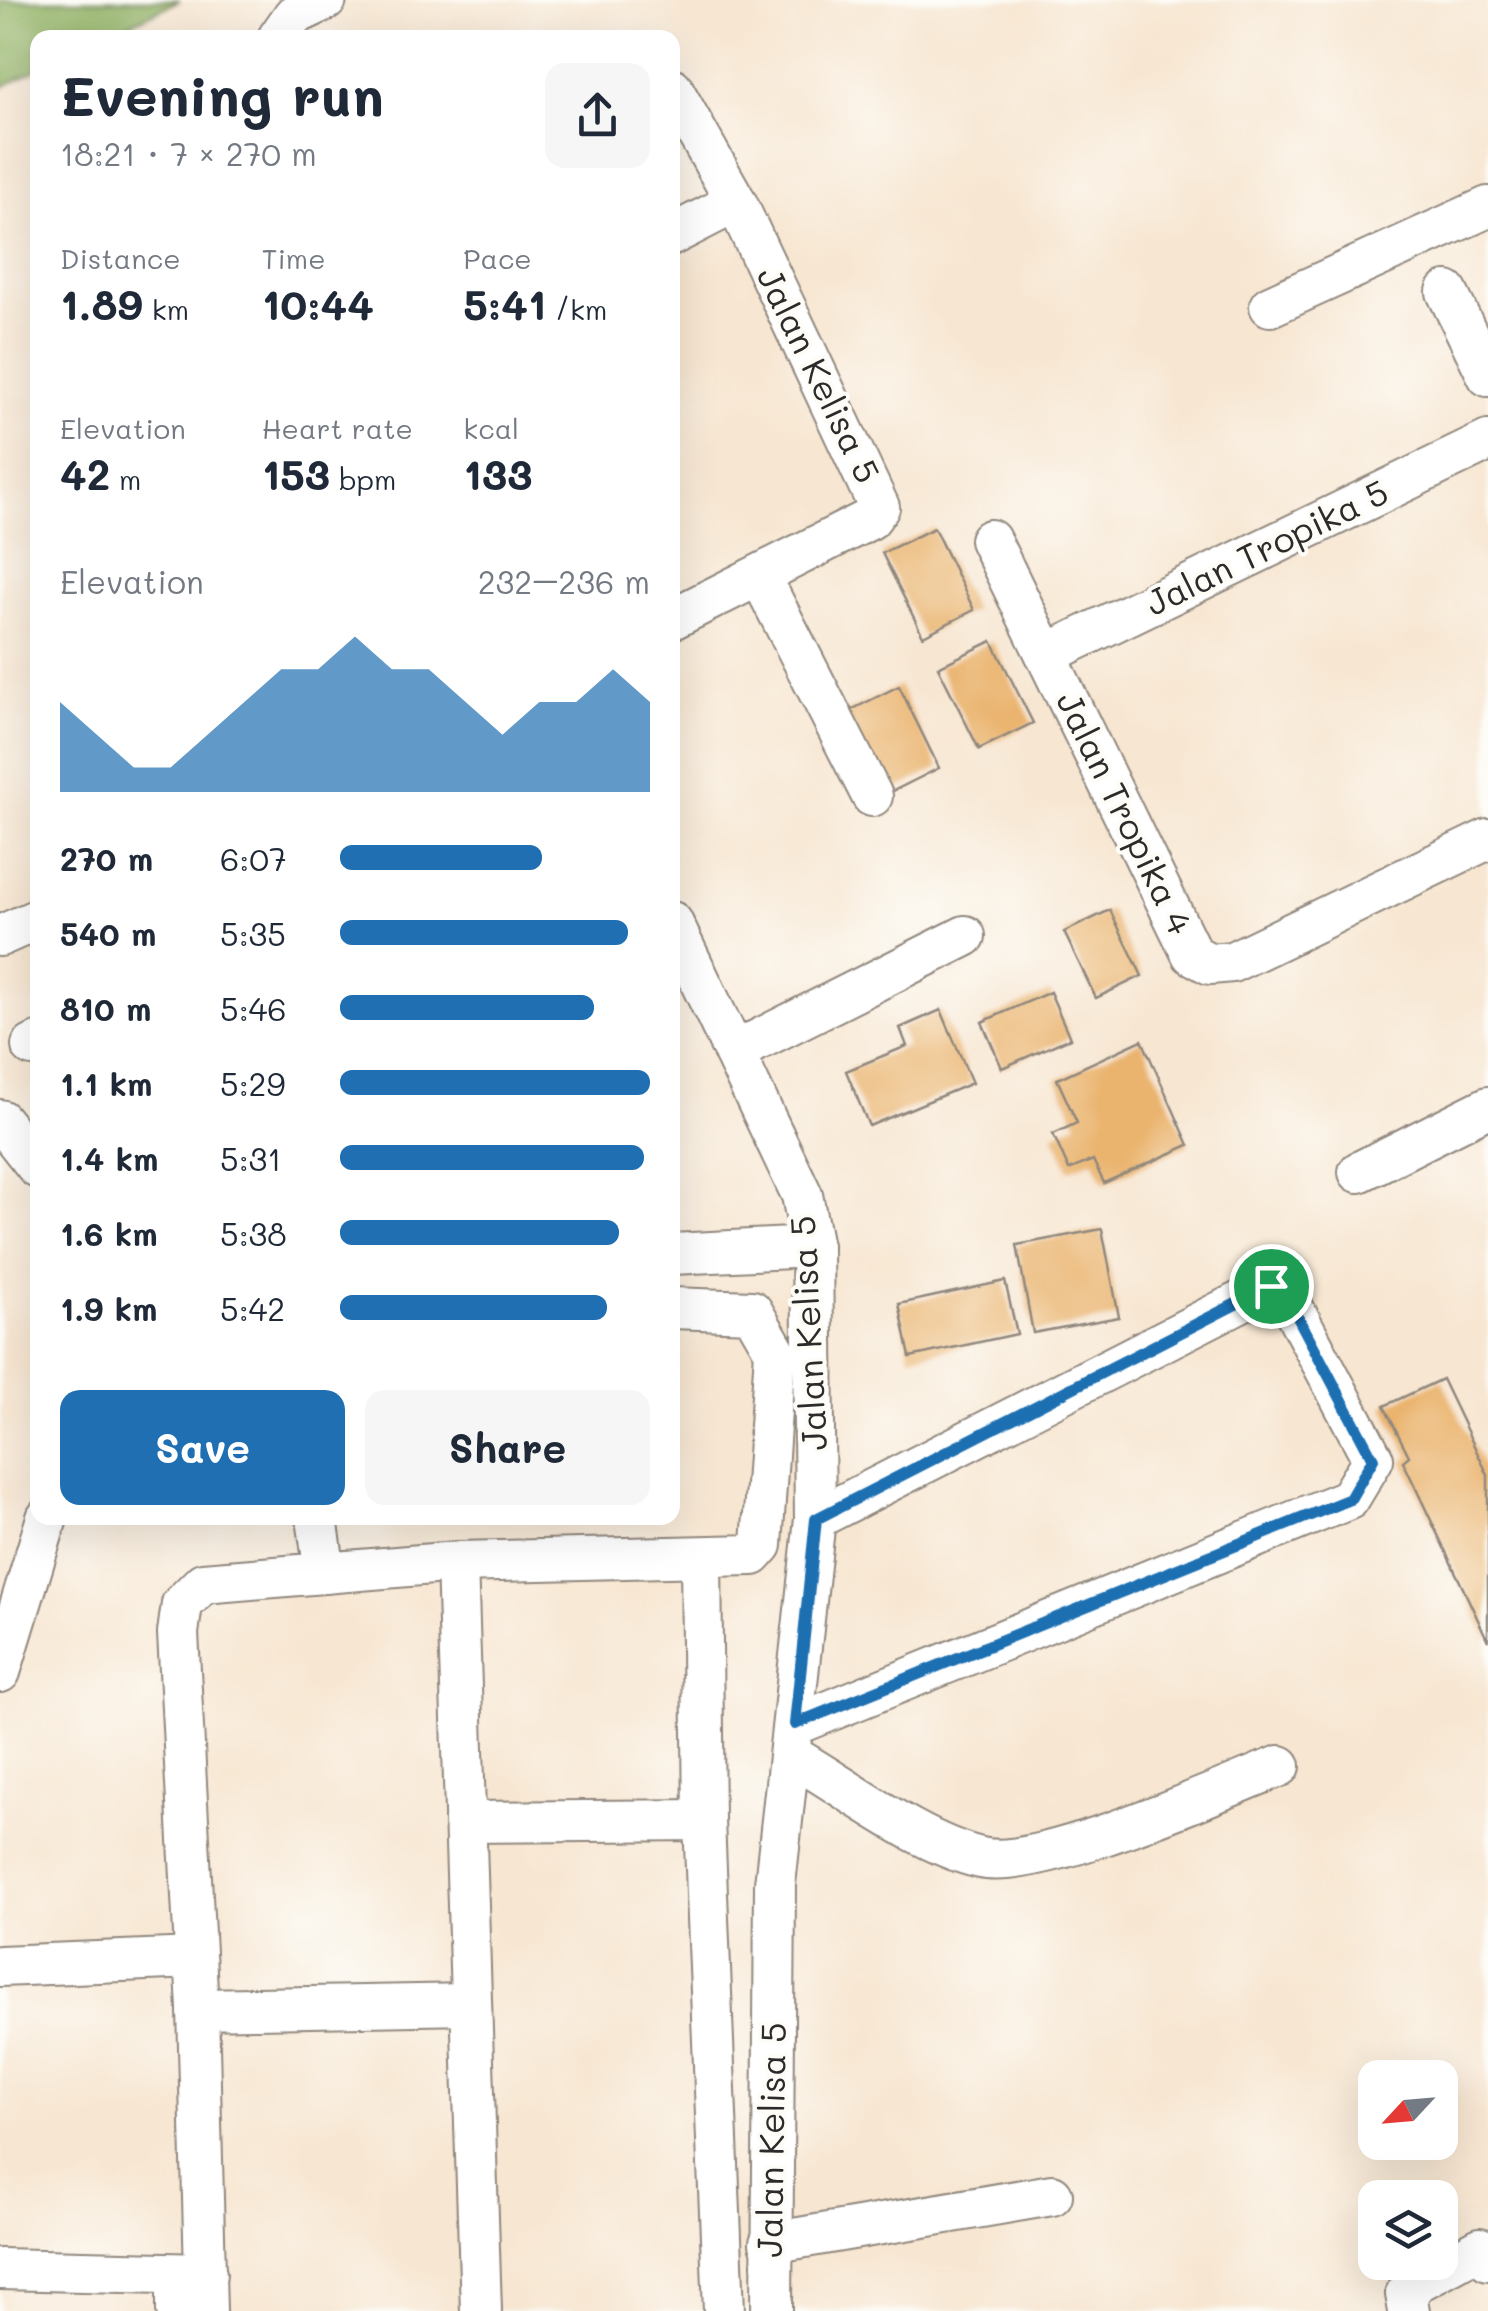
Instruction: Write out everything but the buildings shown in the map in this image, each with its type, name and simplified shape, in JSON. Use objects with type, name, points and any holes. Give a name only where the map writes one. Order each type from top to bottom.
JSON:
[{"type":"street","points":[[284,30],[294,15],[326,0]]},
{"type":"street","name":"Jalan Kelisa 5","points":[[680,102],[736,202],[879,507],[870,520],[680,615]]},
{"type":"street","points":[[680,231],[736,202]]},
{"type":"street","points":[[1270,306],[1488,207]]},
{"type":"street","points":[[1447,292],[1488,376]]},
{"type":"street","name":"Jalan Tropika 5","points":[[1047,654],[1488,441]]},
{"type":"street","name":"Jalan Tropika 4","points":[[990,540],[1192,954],[1210,964],[1232,962],[1488,838]]},
{"type":"street","points":[[760,576],[872,796]]},
{"type":"street","points":[[0,936],[30,922]]},
{"type":"street","points":[[734,1052],[965,936]]},
{"type":"street","name":"Jalan Kelisa 5","points":[[680,939],[802,1195],[812,1247],[816,1519],[775,1884],[772,2311]]},
{"type":"street","points":[[1359,1172],[1488,1107]]},
{"type":"street","points":[[0,1120],[30,1158]]},
{"type":"street","points":[[680,1254],[812,1247]]},
{"type":"street","points":[[794,1740],[1350,1499],[1373,1459],[1282,1287],[1271,1286],[816,1519]]},
{"type":"street","points":[[0,2269],[191,2292],[198,2009],[178,1633],[182,1604],[203,1583],[457,1562],[753,1555],[762,1545],[775,1351],[752,1311],[680,1308]]},
{"type":"street","points":[[0,1672],[12,1579],[43,1525]]},
{"type":"street","points":[[318,1525],[325,1573]]},
{"type":"street","points":[[700,1558],[704,1820],[724,2311]]},
{"type":"street","points":[[457,1562],[480,2311]]},
{"type":"street","points":[[794,1740],[933,1838],[984,1859],[1044,1856],[1280,1766]]},
{"type":"street","points":[[465,1822],[704,1820]]},
{"type":"street","points":[[0,1966],[195,1958]]},
{"type":"street","points":[[198,2009],[471,2004]]},
{"type":"street","points":[[770,2243],[1052,2195]]},
{"type":"street","points":[[1409,2311],[1406,2294],[1418,2282],[1480,2248],[1488,2260]]},
{"type":"green space","points":[[0,0],[180,0],[118,30],[30,30],[30,73],[0,88]]},
{"type":"route","points":[[1271,1286],[1282,1287],[1373,1459],[1350,1499],[795,1724],[816,1519],[1271,1286]]}]
